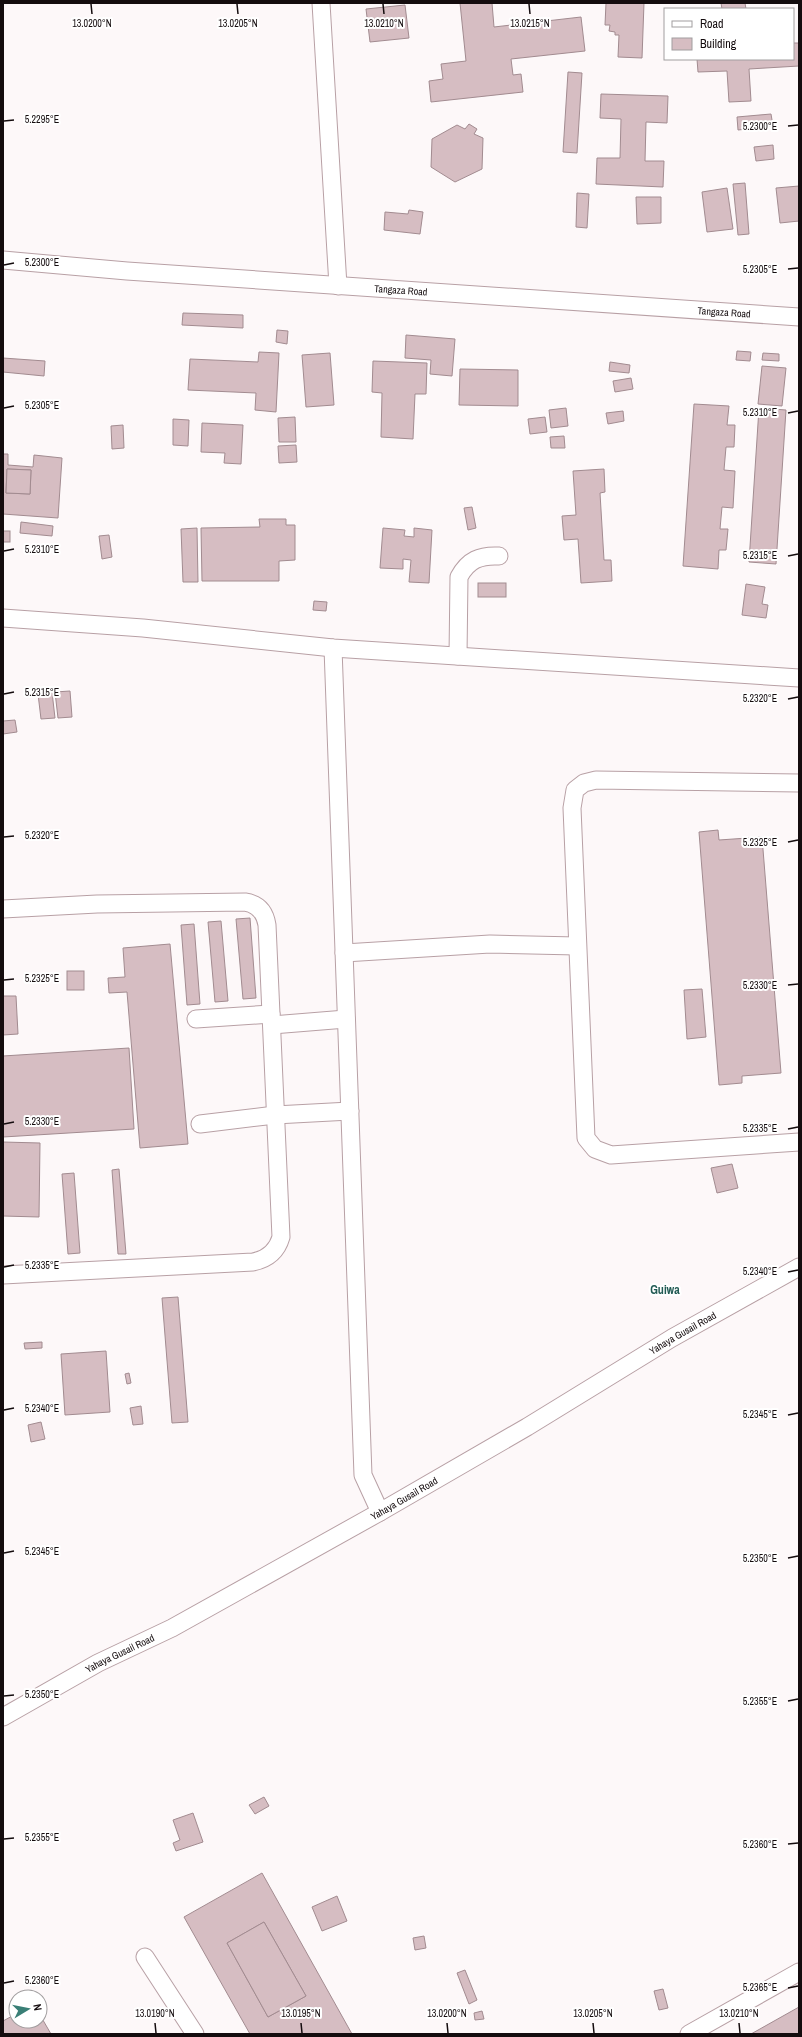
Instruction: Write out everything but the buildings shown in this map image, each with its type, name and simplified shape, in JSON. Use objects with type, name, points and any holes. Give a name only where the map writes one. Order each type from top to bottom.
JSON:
[{"type":"street","points":[[321,3],[338,286]]},
{"type":"street","name":"Tangaza Road","points":[[3,260],[338,286],[799,317]]},
{"type":"street","points":[[458,656],[459,577],[464,567],[475,558],[499,556]]},
{"type":"street","points":[[3,618],[143,628],[333,648],[799,678]]},
{"type":"street","points":[[333,648],[363,1475],[380,1512]]},
{"type":"street","points":[[799,783],[596,780],[584,783],[575,790],[572,808],[586,1138],[595,1149],[611,1156],[799,1142]]},
{"type":"street","points":[[3,909],[97,904],[251,903],[264,914],[267,925],[280,1237],[276,1248],[267,1258],[253,1262],[3,1275]]},
{"type":"street","points":[[344,953],[490,944],[577,946]]},
{"type":"street","points":[[196,1019],[346,1019]]},
{"type":"street","points":[[200,1124],[276,1115],[350,1111]]},
{"type":"street","name":"Yahaya Gusail Road","points":[[3,1717],[98,1663],[172,1628],[380,1512],[527,1427],[672,1338],[799,1267]]},
{"type":"street","points":[[145,1957],[194,2034]]},
{"type":"street","points":[[690,2034],[799,1972]]},
{"type":"district","name":"Guiwa","points":[[665,1290]]}]
